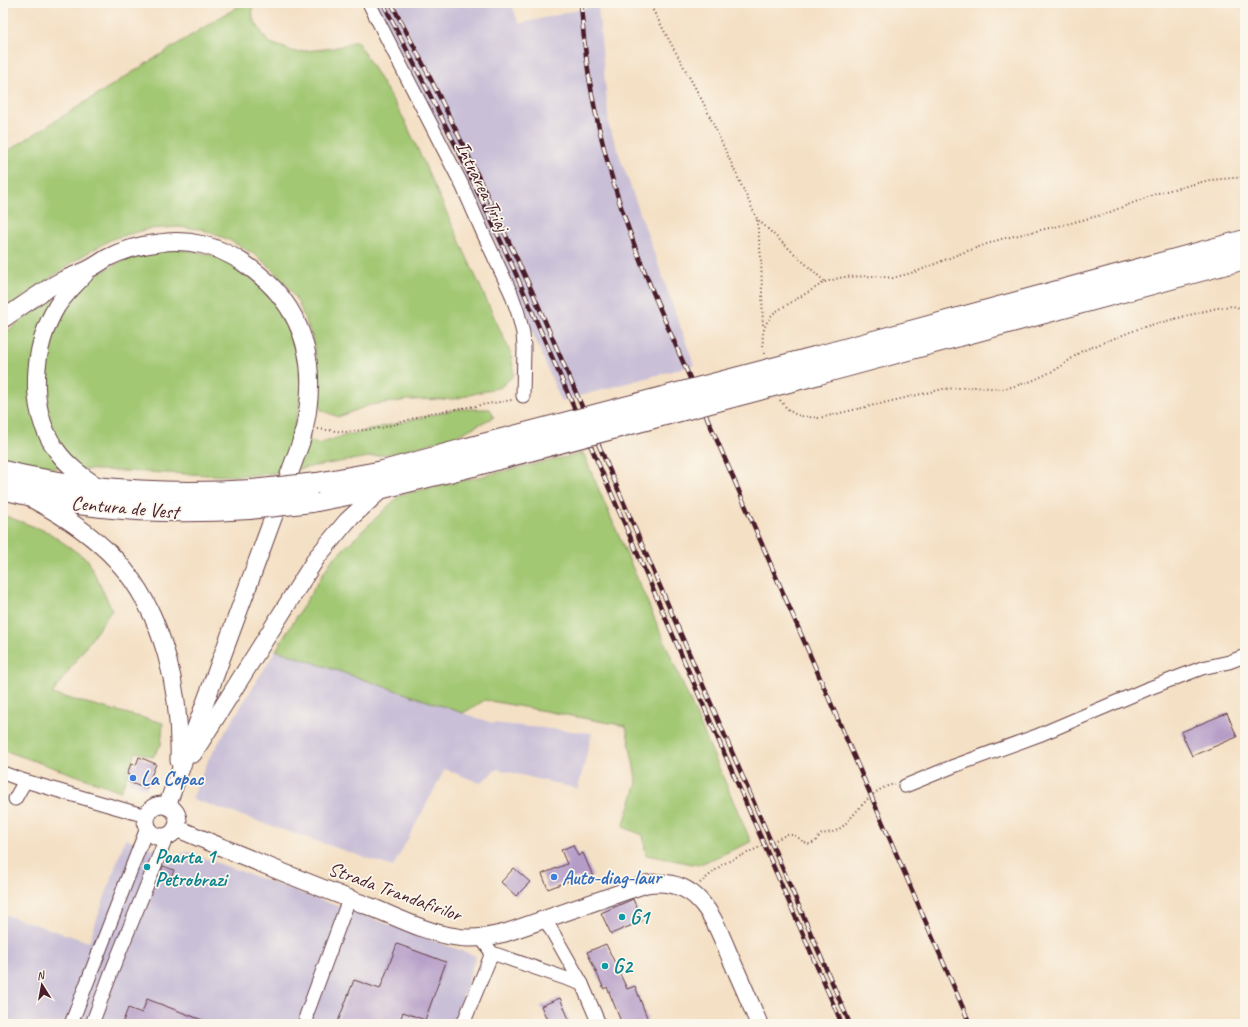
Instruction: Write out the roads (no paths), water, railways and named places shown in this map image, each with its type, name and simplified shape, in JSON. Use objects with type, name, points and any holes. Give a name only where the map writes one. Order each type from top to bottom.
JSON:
[{"type":"highway","points":[[817,365],[1245,240]]},
{"type":"highway","points":[[26,486],[66,484],[100,488],[165,492],[222,492],[251,499],[312,502],[383,488],[471,457],[817,365],[1245,260]]},
{"type":"highway","points":[[251,499],[317,483],[471,457]]},
{"type":"highway","name":"Centura de Vest","points":[[3,471],[26,486],[80,504],[155,511],[188,512],[251,499]]},
{"type":"highway","name":"Centura de Vest","points":[[3,489],[26,486]]},
{"type":"main road","points":[[3,319],[59,282],[89,269],[108,258],[143,246],[175,241],[206,245],[235,258],[249,267],[262,277],[284,299],[292,312],[301,334],[307,354],[310,382],[310,397],[305,426],[290,473],[167,806]]},
{"type":"main road","points":[[89,269],[66,294],[49,322],[40,346],[36,375],[42,421],[54,447],[83,477],[100,488]]},
{"type":"main road","points":[[26,486],[53,510],[105,549],[118,562],[151,613],[160,633],[172,678],[179,732],[179,773]]},
{"type":"main road","points":[[179,773],[197,748],[317,557],[347,521],[383,488]]},
{"type":"main road","points":[[157,805],[167,806],[175,812],[178,823],[172,832],[158,836],[150,832],[147,822],[152,808],[157,805]]},
{"type":"main road","name":"Strada Trandafirilor","points":[[172,832],[249,859],[447,936],[458,938],[481,938],[505,933],[646,884],[663,883],[679,887],[692,893],[703,903],[714,918],[759,1024]]},
{"type":"street","name":"Intrarea Triaj","points":[[370,3],[404,73],[462,185],[511,293],[523,333],[523,396]]},
{"type":"street","points":[[905,786],[954,766],[1039,735],[1168,681],[1202,668],[1229,662],[1245,656]]},
{"type":"street","points":[[3,773],[147,822],[71,1024]]},
{"type":"street","points":[[15,800],[25,781]]},
{"type":"street","points":[[92,1024],[111,973],[172,832]]},
{"type":"street","points":[[308,1024],[306,1016],[350,899]]},
{"type":"street","points":[[545,919],[582,984],[599,1024]]},
{"type":"street","points":[[481,938],[492,953],[582,984]]},
{"type":"street","points":[[464,1023],[492,953]]},
{"type":"street","points":[[93,968],[111,973]]},
{"type":"railway","points":[[383,3],[458,150],[512,265],[842,1024]]},
{"type":"railway","points":[[391,3],[446,109],[531,289],[850,1024]]},
{"type":"railway","points":[[581,3],[586,57],[599,127],[609,169],[625,219],[643,267],[970,1024]]},
{"type":"place","name":"La Copac","points":[[133,778]]},
{"type":"place","name":"Poarta 1 Petrobrazi","points":[[147,867]]},
{"type":"place","name":"Auto-diag-laur","points":[[554,877]]},
{"type":"place","name":"G1","points":[[622,917]]},
{"type":"place","name":"G2","points":[[605,966]]}]
